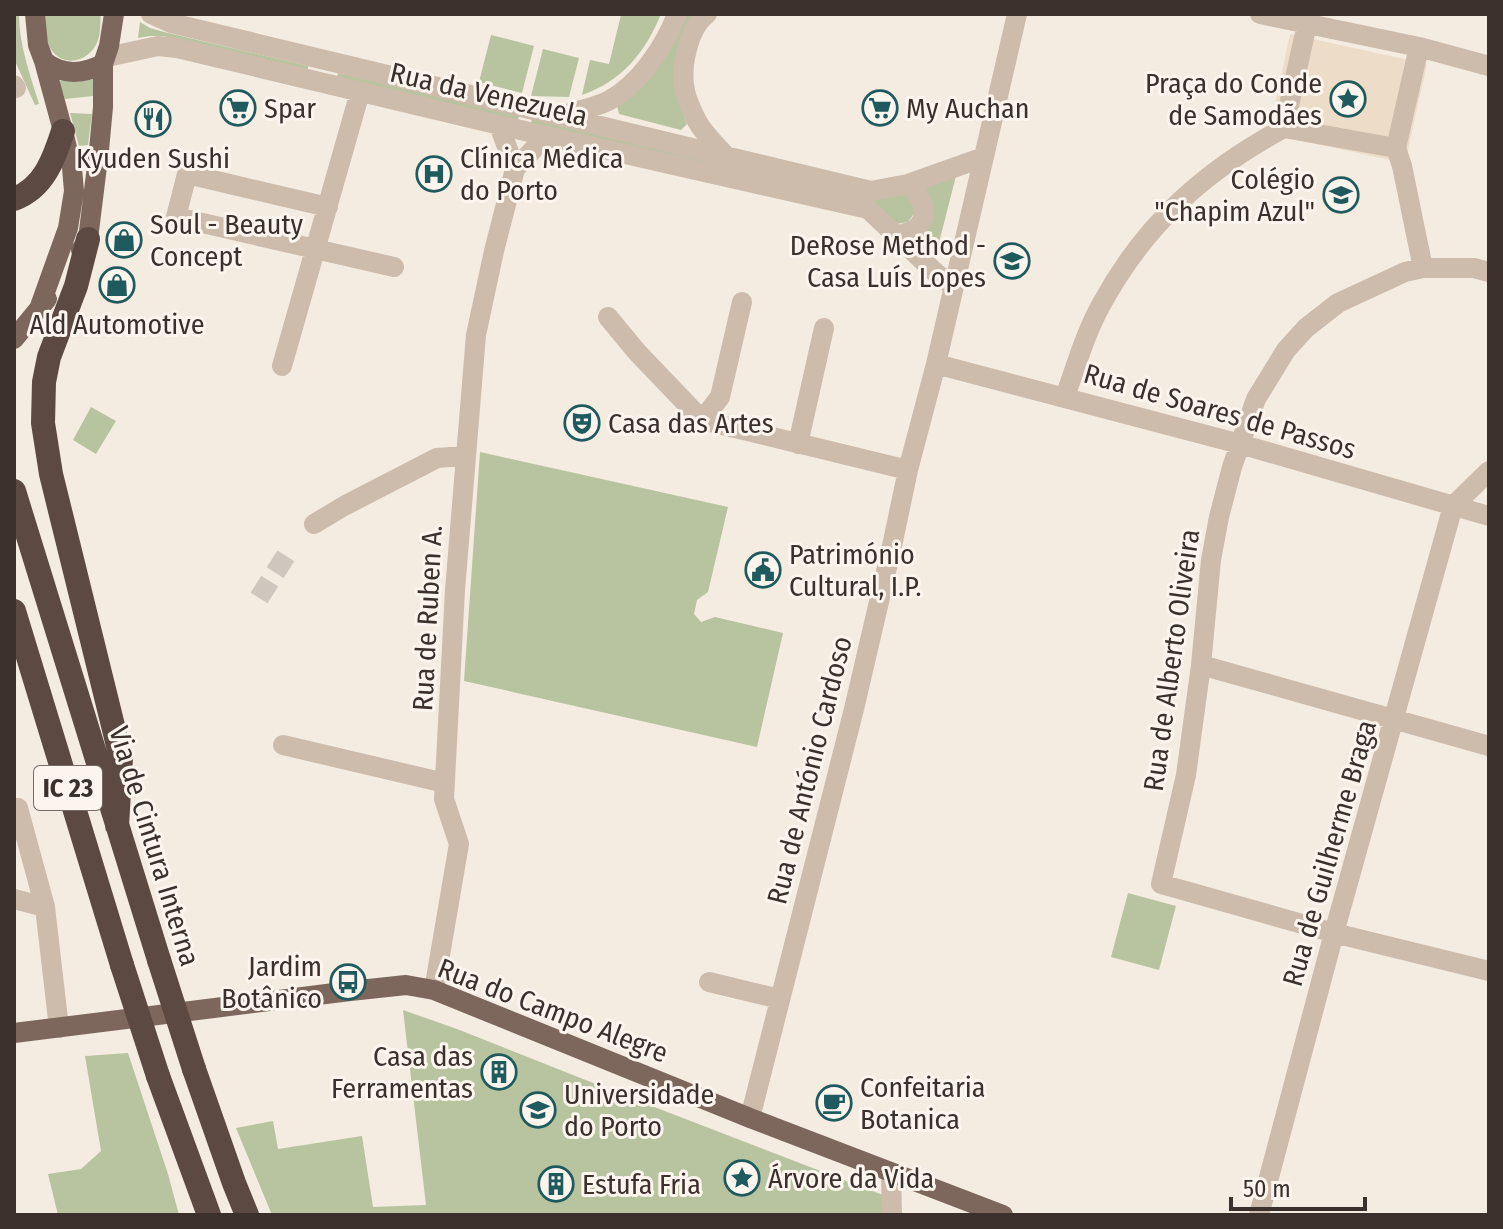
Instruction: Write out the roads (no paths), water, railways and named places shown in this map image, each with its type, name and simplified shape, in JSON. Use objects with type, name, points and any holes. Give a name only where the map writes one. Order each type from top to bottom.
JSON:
[{"type":"highway","points":[[14,199],[27,194],[45,176],[63,131]]},
{"type":"highway","points":[[88,239],[76,286],[49,357],[44,382],[43,423],[51,474],[121,758],[117,826]]},
{"type":"highway","name":"Via de Cintura Interna","points":[[14,491],[194,1069],[247,1215]]},
{"type":"highway","name":"IC 23","points":[[14,611],[122,965],[183,1151],[209,1215]]},
{"type":"highway","points":[[183,1151],[196,1215]]},
{"type":"main road","points":[[35,14],[38,45],[63,131],[74,191],[68,228],[39,309]]},
{"type":"main road","points":[[14,339],[63,280],[88,239],[103,107],[105,60],[114,14]]},
{"type":"main road","points":[[44,61],[63,72],[81,73],[105,60]]},
{"type":"main road","name":"Rua do Campo Alegre","points":[[14,1033],[406,985],[434,990],[750,1118],[1003,1215]]},
{"type":"street","name":"Rua da Venezuela","points":[[151,14],[171,23],[871,191],[908,184],[984,157]]},
{"type":"street","points":[[556,117],[605,103],[633,84],[673,26],[677,14]]},
{"type":"street","points":[[707,14],[700,19],[690,38],[685,59],[685,91],[698,123],[726,156]]},
{"type":"street","name":"Rua de António Cardoso","points":[[750,1118],[858,694],[1017,14]]},
{"type":"street","points":[[1260,14],[1419,47],[1489,66]]},
{"type":"street","points":[[1284,128],[1307,24]]},
{"type":"street","name":"Rua da Venezuela","points":[[105,60],[158,46],[177,48],[868,209],[953,286]]},
{"type":"street","points":[[1419,47],[1396,148],[1423,268]]},
{"type":"street","points":[[320,82],[325,59]]},
{"type":"street","points":[[282,366],[360,92]]},
{"type":"street","points":[[499,125],[515,169]]},
{"type":"street","points":[[1065,397],[1100,307],[1121,271],[1166,214],[1203,180],[1244,150],[1284,128],[1396,148]]},
{"type":"street","name":"Rua de Ruben A.","points":[[434,990],[459,844],[444,799],[455,590],[476,335],[515,169],[546,136]]},
{"type":"street","points":[[328,207],[187,174],[176,217],[394,267]]},
{"type":"street","points":[[896,236],[915,229],[923,219],[923,202],[918,191],[908,184]]},
{"type":"street","name":"Rua de Alberto Oliveira","points":[[1334,933],[1161,884],[1186,775],[1216,531],[1232,467],[1256,399],[1286,350],[1306,328],[1338,303],[1405,272],[1423,268],[1474,268],[1489,272]]},
{"type":"street","points":[[702,420],[720,397],[742,302]]},
{"type":"street","points":[[608,317],[702,420],[908,470]]},
{"type":"street","points":[[798,444],[824,328]]},
{"type":"street","name":"Rua de Soares de Passos","points":[[936,364],[1240,444],[1489,516]]},
{"type":"street","points":[[314,524],[437,458],[465,456]]},
{"type":"street","points":[[1453,506],[1489,471]]},
{"type":"street","name":"Rua de Guilherme Braga","points":[[1259,1215],[1453,506]]},
{"type":"street","points":[[1201,665],[1489,746]]},
{"type":"street","points":[[283,745],[445,783]]},
{"type":"street","points":[[18,808],[20,834],[45,907],[59,1028]]},
{"type":"street","points":[[14,899],[45,907]]},
{"type":"street","points":[[1334,933],[1489,971]]},
{"type":"street","points":[[709,982],[780,999]]},
{"type":"street","points":[[891,1173],[892,1215]]},
{"type":"tunnel","points":[[259,598],[287,554]]},
{"type":"place","name":"Praça do Conde de Samodães","points":[[1348,99]]},
{"type":"place","name":"Spar","points":[[238,108]]},
{"type":"place","name":"My Auchan","points":[[880,108]]},
{"type":"place","name":"Kyuden Sushi","points":[[153,119]]},
{"type":"place","name":"Clínica Médica do Porto","points":[[434,174]]},
{"type":"place","name":"Colégio \"Chapim Azul\"","points":[[1341,195]]},
{"type":"place","name":"Soul - Beauty Concept","points":[[124,240]]},
{"type":"place","name":"DeRose Method - Casa Luís Lopes","points":[[1012,261]]},
{"type":"place","name":"Ald Automotive","points":[[117,285]]},
{"type":"place","name":"Casa das Artes","points":[[582,423]]},
{"type":"place","name":"Património Cultural, I.P.","points":[[763,570]]},
{"type":"place","name":"Jardim Botânico","points":[[348,982]]},
{"type":"place","name":"Casa das Ferramentas","points":[[499,1072]]},
{"type":"place","name":"Confeitaria Botanica","points":[[834,1103]]},
{"type":"place","name":"Universidade do Porto","points":[[538,1110]]},
{"type":"place","name":"Árvore da Vida","points":[[742,1178]]},
{"type":"place","name":"Estufa Fria","points":[[556,1184]]}]
